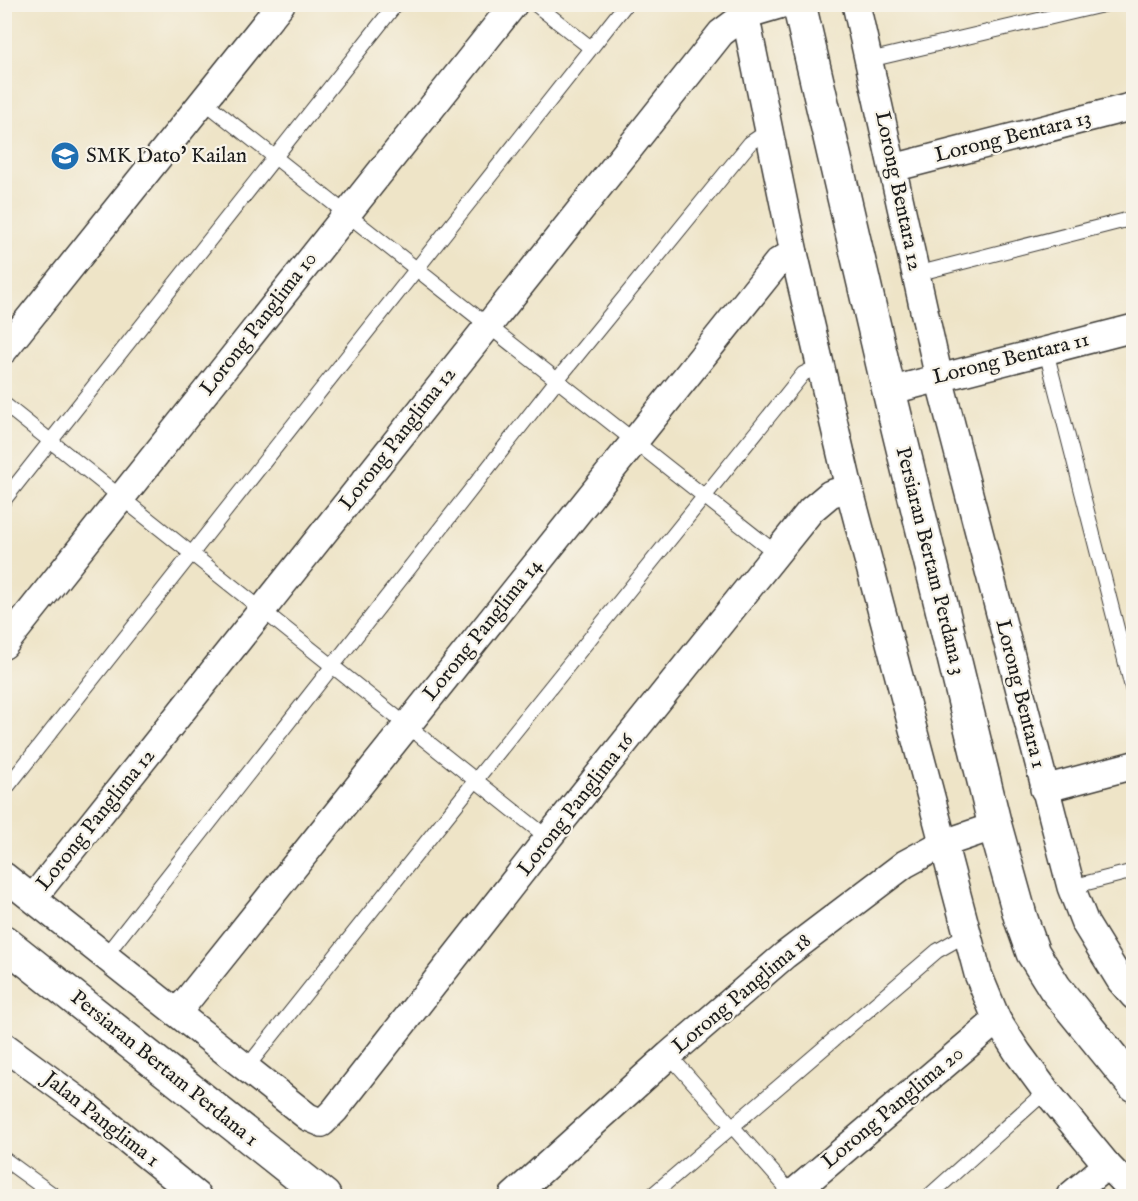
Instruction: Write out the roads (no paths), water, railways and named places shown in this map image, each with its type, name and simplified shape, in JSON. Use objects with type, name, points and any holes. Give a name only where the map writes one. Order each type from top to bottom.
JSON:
[{"type":"street","points":[[4,350],[205,102],[281,4]]},
{"type":"street","name":"Lorong Panglima 10","points":[[4,645],[514,4]]},
{"type":"street","name":"Lorong Panglima 12","points":[[33,898],[721,33],[744,10],[782,4]]},
{"type":"street","name":"Persiaran Bertam Perdana 3","points":[[799,4],[888,391],[995,826],[1033,953],[1055,988],[1134,1084]]},
{"type":"street","name":"Lorong Bentara 12","points":[[856,4],[939,378]]},
{"type":"street","points":[[744,10],[794,253],[849,488],[978,974],[997,1020],[1046,1091],[1107,1165],[1134,1193]]},
{"type":"street","name":"Lorong Bentara 13","points":[[892,168],[1134,106]]},
{"type":"street","name":"Lorong Panglima 14","points":[[177,1013],[778,262],[794,253]]},
{"type":"street","name":"Lorong Bentara 11","points":[[888,391],[1134,328]]},
{"type":"street","name":"Lorong Bentara 1","points":[[939,378],[1071,887],[1084,923],[1129,984]]},
{"type":"street","name":"Lorong Panglima 16","points":[[247,1067],[308,1117],[322,1123],[335,1110],[548,838],[811,510],[830,494],[849,488]]},
{"type":"street","points":[[1044,789],[1134,765]]},
{"type":"street","name":"Lorong Panglima 18","points":[[513,1197],[669,1055],[784,955],[905,864],[942,844],[995,826]]},
{"type":"street","points":[[4,876],[247,1067]]},
{"type":"street","name":"Persiaran Bertam Perdana 1","points":[[4,942],[324,1197]]},
{"type":"street","name":"Lorong Panglima 20","points":[[792,1196],[997,1020]]},
{"type":"street","name":"Jalan Panglima 1","points":[[4,1046],[87,1107],[197,1197]]},
{"type":"street","points":[[1070,1197],[1107,1165]]},
{"type":"lane","points":[[4,500],[396,4]]},
{"type":"lane","points":[[535,4],[591,48]]},
{"type":"lane","points":[[4,791],[626,4]]},
{"type":"lane","points":[[869,60],[1107,4]]},
{"type":"lane","points":[[205,102],[776,553]]},
{"type":"lane","points":[[105,956],[557,380],[750,143],[768,131]]},
{"type":"lane","points":[[916,274],[1134,218]]},
{"type":"lane","points":[[1046,351],[1134,695]]},
{"type":"lane","points":[[247,1067],[803,374],[821,365]]},
{"type":"lane","points":[[4,404],[548,838]]},
{"type":"lane","points":[[1071,887],[1134,871]]},
{"type":"lane","points":[[651,1197],[937,951],[967,934]]},
{"type":"lane","points":[[669,1055],[792,1196]]},
{"type":"lane","points":[[928,1197],[1046,1091]]},
{"type":"lane","points":[[4,1159],[54,1197]]},
{"type":"place","name":"SMK Dato' Kailan","points":[[65,156]]}]
